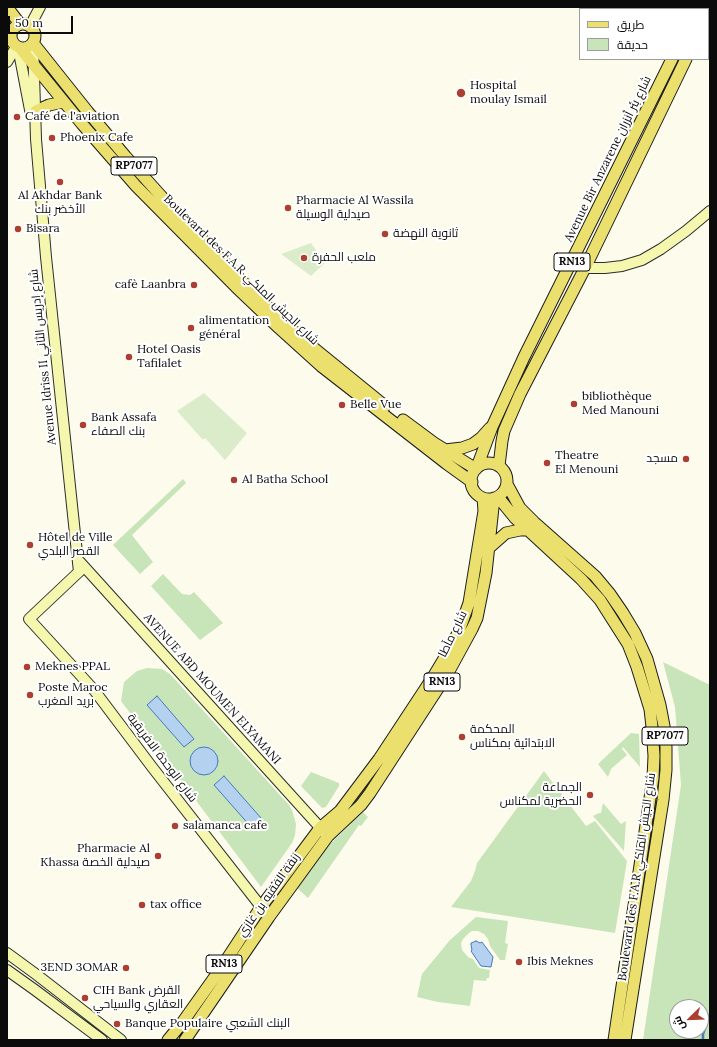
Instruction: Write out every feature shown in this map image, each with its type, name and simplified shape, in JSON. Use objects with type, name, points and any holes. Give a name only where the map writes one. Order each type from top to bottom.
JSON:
[{"type":"main road","name":"RP7077","points":[[7,7],[25,25],[32,29],[35,36],[33,43]]},
{"type":"main road","points":[[25,25],[14,28],[11,33],[15,42],[28,48],[33,43]]},
{"type":"main road","name":"Boulevard des F.A.R شارع الجيش الملكي","points":[[15,42],[86,129],[136,186],[278,328],[321,366],[472,482]]},
{"type":"main road","name":"Boulevard des F.A.R شارع الجيش الملكي","points":[[33,43],[126,157],[262,302],[316,350],[385,407],[444,450],[477,468]]},
{"type":"main road","name":"Avenue Bir Anzarene شارع بئر أنزران","points":[[477,468],[492,427],[524,357],[672,60]]},
{"type":"main road","name":"RN13","points":[[499,466],[504,431],[520,394],[585,268],[686,60]]},
{"type":"main road","points":[[36,111],[49,105],[64,102]]},
{"type":"main road","points":[[444,450],[462,448],[473,444],[492,427]]},
{"type":"main road","points":[[477,468],[488,463],[499,466],[506,474],[507,484]]},
{"type":"main road","name":"RN13","points":[[472,482],[472,477],[477,468]]},
{"type":"main road","points":[[472,482],[475,491],[483,498],[496,498]]},
{"type":"main road","name":"Boulevard des F.A.R شارع الجيش الملكي","points":[[507,484],[520,508],[595,576],[615,600],[635,633],[647,659],[660,705],[666,747],[666,770],[663,800],[625,1040]]},
{"type":"main road","name":"RN13","points":[[496,498],[506,489],[507,484]]},
{"type":"main road","name":"RN13","points":[[168,1040],[183,1022],[219,971],[261,907],[324,832],[380,759],[433,677],[459,631],[469,603],[484,511],[483,498]]},
{"type":"main road","name":"Boulevard des F.A.R شارع الجيش الملكي","points":[[496,498],[600,600],[628,644],[650,709],[654,749],[653,778],[614,1040]]},
{"type":"main road","name":"شارع مآطا","points":[[324,832],[361,805],[370,793],[448,673],[472,629],[477,618],[486,573],[496,498]]},
{"type":"main road","points":[[489,548],[506,533],[529,530]]},
{"type":"main road","name":"زنقة الفقيه بن غازي","points":[[194,1026],[269,917],[324,832]]},
{"type":"main road","points":[[194,1026],[196,1040]]},
{"type":"main road","name":"RN13","points":[[185,1040],[194,1026]]},
{"type":"street","points":[[25,25],[40,7]]},
{"type":"street","points":[[7,62],[15,42]]},
{"type":"street","name":"Avenue Idriss II شارع إدريس الثاني","points":[[15,42],[36,139]]},
{"type":"street","name":"Avenue Idriss II شارع إدريس الثاني","points":[[33,43],[36,139],[46,257],[80,566]]},
{"type":"street","points":[[571,263],[585,268],[605,268],[622,266],[642,260],[661,249],[686,231],[710,210]]},
{"type":"street","name":"شارع الوحدة الافريقية","points":[[80,566],[29,619],[94,690],[269,917]]},
{"type":"street","name":"AVENUE ABD MOUMEN ELYAMANI","points":[[80,566],[324,832]]},
{"type":"street","points":[[7,953],[38,975],[118,1038]]},
{"type":"street","points":[[7,970],[102,1040]]},
{"type":"green space","name":"ملعب الحفرة","points":[[311,243],[325,263],[311,276],[281,254]]},
{"type":"green space","points":[[204,393],[247,433],[225,460],[205,438],[203,440],[177,411]]},
{"type":"green space","points":[[183,479],[186,483],[132,535],[153,562],[140,574],[113,545]]},
{"type":"green space","points":[[163,574],[182,594],[190,595],[194,592],[223,623],[200,640],[151,586]]},
{"type":"green space","points":[[663,662],[710,685],[710,1040],[643,1040],[681,785],[675,707]]},
{"type":"green space","points":[[147,668],[162,669],[170,674],[292,810],[296,824],[295,835],[292,843],[261,887],[121,701],[124,682],[137,671]]},
{"type":"green space","points":[[631,733],[639,734],[640,767],[623,747],[622,749],[627,755],[611,769],[608,777],[598,764]]},
{"type":"green space","points":[[544,771],[586,826],[595,821],[627,861],[615,933],[451,907],[471,881],[477,863]]},
{"type":"green space","points":[[311,772],[339,783],[339,786],[326,807],[322,808],[301,786]]},
{"type":"green space","points":[[603,803],[621,824],[626,821],[624,851],[593,816],[601,813]]},
{"type":"green space","points":[[363,812],[368,817],[361,826],[359,825],[308,898],[297,888],[324,850]]},
{"type":"green space","points":[[476,917],[508,921],[505,943],[508,944],[505,960],[500,960],[484,934],[478,931],[472,931],[463,939],[461,943],[462,950],[468,957],[473,959],[479,968],[490,970],[489,978],[487,978],[486,981],[474,980],[470,1006],[438,1002],[417,997],[422,974],[450,940]]},
{"type":"water","points":[[157,696],[194,739],[184,747],[147,705]]},
{"type":"water","points":[[204,747],[214,751],[218,761],[214,771],[204,775],[194,771],[190,761],[194,751]]},
{"type":"water","points":[[224,776],[261,818],[251,827],[214,785]]},
{"type":"water","points":[[476,941],[480,943],[482,942],[493,957],[491,967],[481,966],[471,951],[471,943]]},
{"type":"waterway","points":[[703,1040],[703,1034],[710,1014]]},
{"type":"place","name":"Hospital moulay Ismail","points":[[461,93]]},
{"type":"place","name":"Café de l'aviation","points":[[17,117]]},
{"type":"place","name":"Phoenix Cafe","points":[[52,138]]},
{"type":"place","name":"Al Akhdar Bank الأخضر بنك","points":[[60,182]]},
{"type":"place","name":"Pharmacie Al Wassila صيدلية الوسيلة","points":[[288,208]]},
{"type":"place","name":"Bisara","points":[[18,229]]},
{"type":"place","name":"ثانوية النهضة","points":[[385,234]]},
{"type":"place","name":"ملعب الحفرة","points":[[304,258]]},
{"type":"place","name":"cafè Laanbra","points":[[194,285]]},
{"type":"place","name":"alimentation général","points":[[191,328]]},
{"type":"place","name":"Hotel Oasis Tafilalet","points":[[129,357]]},
{"type":"place","name":"bibliothèque Med Manouni","points":[[574,404]]},
{"type":"place","name":"Belle Vue","points":[[342,405]]},
{"type":"place","name":"Bank Assafa بنك الصفاء","points":[[83,425]]},
{"type":"place","name":"مسجد","points":[[686,459]]},
{"type":"place","name":"Theatre El Menouni","points":[[547,463]]},
{"type":"place","name":"Al Batha School","points":[[234,480]]},
{"type":"place","name":"Hôtel de Ville القصر البلدي","points":[[30,545]]},
{"type":"place","name":"Meknes PPAL","points":[[27,667]]},
{"type":"place","name":"Poste Maroc بريد المغرب","points":[[30,695]]},
{"type":"place","name":"المحكمة الابتدائية بمكناس","points":[[462,737]]},
{"type":"place","name":"الجماعة الحضرية لمكناس","points":[[590,795]]},
{"type":"place","name":"salamanca cafe","points":[[175,826]]},
{"type":"place","name":"Pharmacie Al Khassa صيدلية الخصة","points":[[158,856]]},
{"type":"place","name":"tax office","points":[[142,905]]},
{"type":"place","name":"Ibis Meknes","points":[[519,962]]},
{"type":"place","name":"3END 3OMAR","points":[[126,968]]},
{"type":"place","name":"CIH Bank القرض العقاري والسياحي","points":[[85,998]]},
{"type":"place","name":"Banque Populaire البنك الشعبي","points":[[117,1024]]}]
